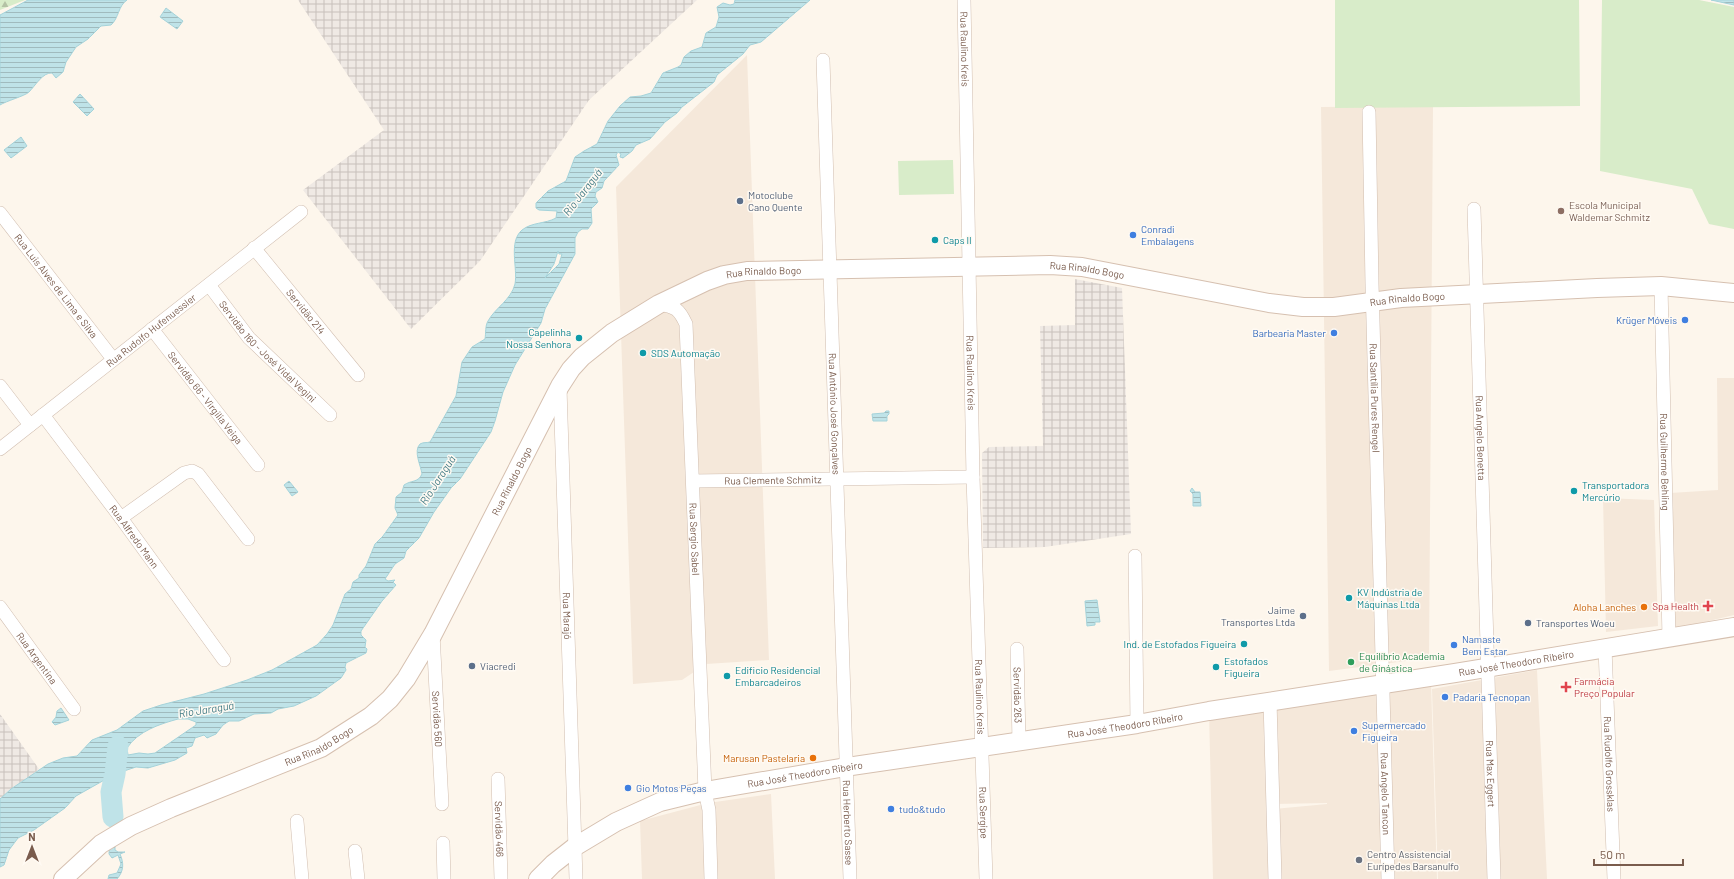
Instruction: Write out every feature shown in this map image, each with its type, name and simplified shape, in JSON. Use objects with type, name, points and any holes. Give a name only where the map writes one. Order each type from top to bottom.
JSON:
[{"type":"main road","name":"Rua Rinaldo Bogo","points":[[63,879],[101,844],[131,826],[171,808],[321,748],[371,716],[390,699],[406,679],[433,634],[560,386],[571,369],[582,357],[612,333],[660,304],[707,281],[724,275],[746,272],[830,269],[1050,264],[1082,267],[1288,306],[1334,307],[1401,298],[1661,286],[1734,293]]},
{"type":"main road","name":"Rua José Theodoro Ribeiro","points":[[538,879],[553,864],[576,846],[616,822],[660,802],[705,791],[846,767],[1137,724],[1270,701],[1489,668],[1734,627]]},
{"type":"street","name":"Rua Raulino Kreis","points":[[964,0],[973,476],[982,747]]},
{"type":"street","name":"Rua Antônio José Gonçalves","points":[[823,60],[846,767]]},
{"type":"street","name":"Rua Santília Pures Rengel","points":[[1369,112],[1372,302],[1383,684]]},
{"type":"street","name":"Rua Angelo Benetta","points":[[1474,209],[1489,668]]},
{"type":"street","name":"Rua Rudolfo Hufenuessler","points":[[0,449],[301,212]]},
{"type":"street","name":"Rua Luis Alves de Lima e Silva","points":[[0,213],[113,360]]},
{"type":"street","name":"Servidão 214","points":[[254,248],[358,375]]},
{"type":"street","name":"Servidão 160 - José Vidal Vegini","points":[[209,285],[249,338],[330,415]]},
{"type":"street","name":"Rua Guilherme Behling","points":[[1661,286],[1669,638]]},
{"type":"street","name":"Rua Sergio Sabel","points":[[660,304],[673,307],[681,313],[686,324],[705,791],[709,810],[711,879]]},
{"type":"street","name":"Servidão 66 - Virgilia Veiga","points":[[152,329],[258,465]]},
{"type":"street","points":[[0,386],[30,425]]},
{"type":"street","name":"Rua Marajó","points":[[560,386],[576,879]]},
{"type":"street","name":"Rua Alfredo Mann","points":[[43,415],[121,518],[224,660]]},
{"type":"street","points":[[121,518],[184,473],[192,471],[198,474],[248,539]]},
{"type":"street","name":"Rua Clemente Schmitz","points":[[693,481],[973,476]]},
{"type":"street","points":[[1135,556],[1137,724]]},
{"type":"street","name":"Rua Argentina","points":[[0,607],[74,709]]},
{"type":"street","name":"Servidão 560","points":[[433,634],[442,804]]},
{"type":"street","name":"Rua Rudolfo Grossklas","points":[[1606,648],[1614,879]]},
{"type":"street","name":"Servidão 263","points":[[1017,649],[1019,742]]},
{"type":"street","name":"Rua Max Eggert","points":[[1489,668],[1494,879]]},
{"type":"street","name":"Rua Angelo Tancon","points":[[1383,684],[1388,879]]},
{"type":"street","points":[[1270,701],[1275,879]]},
{"type":"street","name":"Rua Sergipe","points":[[982,747],[986,879]]},
{"type":"street","name":"Rua Herberto Sasse","points":[[846,767],[850,879]]},
{"type":"street","name":"Servidão 466","points":[[498,779],[500,879]]},
{"type":"street","points":[[297,821],[302,879]]},
{"type":"street","points":[[443,843],[444,879]]},
{"type":"street","points":[[355,851],[358,879]]},
{"type":"shaded area","points":[[298,0],[697,0],[589,100],[480,261],[411,329],[303,190],[384,130]]},
{"type":"shaded area","points":[[747,55],[769,660],[706,664],[682,680],[633,684],[616,187]]},
{"type":"shaded area","points":[[1433,106],[1429,658],[1329,671],[1321,107]]},
{"type":"shaded area","points":[[1075,279],[1122,288],[1131,534],[1045,547],[983,548],[982,453],[989,447],[1043,446],[1040,326],[1075,325]]},
{"type":"shaded area","points":[[1717,378],[1734,378],[1734,615],[1675,629],[1670,493],[1718,490]]},
{"type":"shaded area","points":[[1603,498],[1654,500],[1658,626],[1606,632]]},
{"type":"shaded area","points":[[1537,670],[1547,879],[1438,879],[1432,689]]},
{"type":"shaded area","points":[[1431,683],[1437,879],[1213,879],[1209,711]],"holes":[[[1274,804],[1327,804],[1274,809]]]},
{"type":"shaded area","points":[[0,714],[39,769],[0,801]]},
{"type":"shaded area","points":[[771,794],[775,879],[642,879],[640,821],[708,803]]},
{"type":"green space","points":[[0,0],[25,0],[0,10]]},
{"type":"green space","points":[[1335,0],[1579,0],[1580,106],[1335,108]]},
{"type":"green space","points":[[1602,0],[1699,0],[1734,7],[1734,229],[1709,224],[1692,189],[1600,171]]},
{"type":"green space","points":[[953,160],[954,194],[899,195],[898,161]]},
{"type":"water","points":[[28,0],[127,0],[122,5],[116,19],[111,25],[101,26],[88,39],[76,47],[66,62],[63,72],[56,78],[52,73],[49,73],[39,80],[27,94],[0,105],[0,15]]},
{"type":"water","name":"Rio Jaraguá","points":[[735,0],[810,0],[761,42],[750,45],[743,54],[717,75],[714,82],[665,122],[650,139],[636,145],[632,151],[623,158],[620,157],[621,154],[618,152],[616,155],[619,165],[604,181],[602,188],[596,192],[595,196],[598,202],[591,209],[592,223],[588,229],[582,229],[578,232],[575,238],[575,254],[545,309],[541,323],[515,365],[503,392],[491,432],[460,479],[451,488],[434,512],[419,538],[406,551],[404,558],[395,564],[385,579],[388,581],[395,580],[393,582],[396,585],[382,601],[361,631],[361,635],[366,640],[366,653],[346,663],[346,670],[341,678],[316,696],[294,706],[278,709],[271,713],[254,714],[239,721],[229,721],[223,725],[216,734],[207,738],[204,735],[195,738],[192,746],[186,748],[187,753],[175,760],[148,768],[136,767],[115,774],[76,796],[65,808],[34,830],[18,838],[9,850],[4,865],[0,867],[0,799],[11,789],[48,764],[63,758],[77,756],[92,740],[117,730],[143,711],[204,694],[272,670],[317,645],[327,634],[333,625],[345,594],[351,589],[353,582],[359,578],[359,575],[366,566],[375,544],[383,536],[398,515],[395,508],[396,497],[402,492],[404,485],[418,479],[422,474],[417,454],[418,447],[421,443],[430,442],[456,396],[462,362],[472,347],[485,339],[488,321],[513,290],[516,278],[514,248],[518,235],[526,227],[556,218],[557,211],[539,210],[536,208],[536,203],[548,191],[566,181],[575,157],[597,144],[608,121],[620,106],[630,97],[651,93],[663,73],[681,65],[684,57],[691,51],[702,47],[706,33],[716,27],[719,17],[717,7],[723,3],[730,5],[734,4]],"holes":[[[558,251],[559,254],[562,254],[559,264],[545,278],[554,264]],[[178,719],[188,719],[196,722],[196,725],[155,753],[128,755],[127,748],[137,737],[150,729]]]},
{"type":"water","points":[[1711,0],[1734,0],[1734,5]]},
{"type":"water","points":[[166,8],[183,21],[177,29],[160,17]]},
{"type":"water","points":[[80,94],[94,109],[87,116],[73,102]]},
{"type":"water","points":[[21,137],[27,146],[11,158],[4,150]]},
{"type":"water","points":[[889,411],[887,421],[873,421],[872,414],[884,413]]},
{"type":"water","points":[[289,481],[298,492],[292,496],[284,485]]},
{"type":"water","points":[[1192,488],[1195,492],[1200,492],[1201,506],[1193,506],[1193,494],[1190,491]]},
{"type":"water","points":[[1097,600],[1100,622],[1095,622],[1095,625],[1087,626],[1085,601]]},
{"type":"water","points":[[61,708],[69,720],[55,725],[52,722],[56,717],[57,711]]},
{"type":"water","points":[[116,815],[115,850],[118,852],[125,852],[120,854],[123,867],[121,873],[117,879],[108,879],[109,875],[117,873],[121,864],[118,855],[112,858],[109,854],[111,818]]},
{"type":"waterway","points":[[113,817],[111,792],[115,774],[118,746]]},
{"type":"place","name":"Motoclube Cano Quente","points":[[740,201]]},
{"type":"place","name":"Escola Municipal Waldemar Schmitz","points":[[1561,211]]},
{"type":"place","name":"Conradi Embalagens","points":[[1133,235]]},
{"type":"place","name":"Caps II","points":[[935,240]]},
{"type":"place","name":"Krüger Móveis","points":[[1685,320]]},
{"type":"place","name":"Barbearia Master","points":[[1334,333]]},
{"type":"place","name":"Capelinha Nossa Senhora","points":[[579,338]]},
{"type":"place","name":"SDS Automação","points":[[643,353]]},
{"type":"place","name":"Transportadora Mercúrio","points":[[1574,491]]},
{"type":"place","name":"KV Indústria de Máquinas Ltda","points":[[1349,598]]},
{"type":"place","name":"Spa Health","points":[[1708,606]]},
{"type":"place","name":"Aloha Lanches","points":[[1644,607]]},
{"type":"place","name":"Jaime Transportes Ltda","points":[[1303,616]]},
{"type":"place","name":"Transportes Woeu","points":[[1528,623]]},
{"type":"place","name":"Ind. de Estofados Figueira","points":[[1244,644]]},
{"type":"place","name":"Namaste Bem Estar","points":[[1454,645]]},
{"type":"place","name":"Equilíbrio Academia de Ginástica","points":[[1351,662]]},
{"type":"place","name":"Viacredi","points":[[472,666]]},
{"type":"place","name":"Estofados Figueira","points":[[1216,667]]},
{"type":"place","name":"Edificio Residencial Embarcadeiros","points":[[727,676]]},
{"type":"place","name":"Farmácia Preço Popular","points":[[1566,687]]},
{"type":"place","name":"Padaria Tecnopan","points":[[1445,697]]},
{"type":"place","name":"Supermercado Figueira","points":[[1354,731]]},
{"type":"place","name":"Marusan Pastelaria","points":[[813,758]]},
{"type":"place","name":"Gio Motos Peças","points":[[628,788]]},
{"type":"place","name":"tudo&tudo","points":[[891,809]]},
{"type":"place","name":"Centro Assistencial Eurípedes Barsanulfo","points":[[1359,860]]}]
